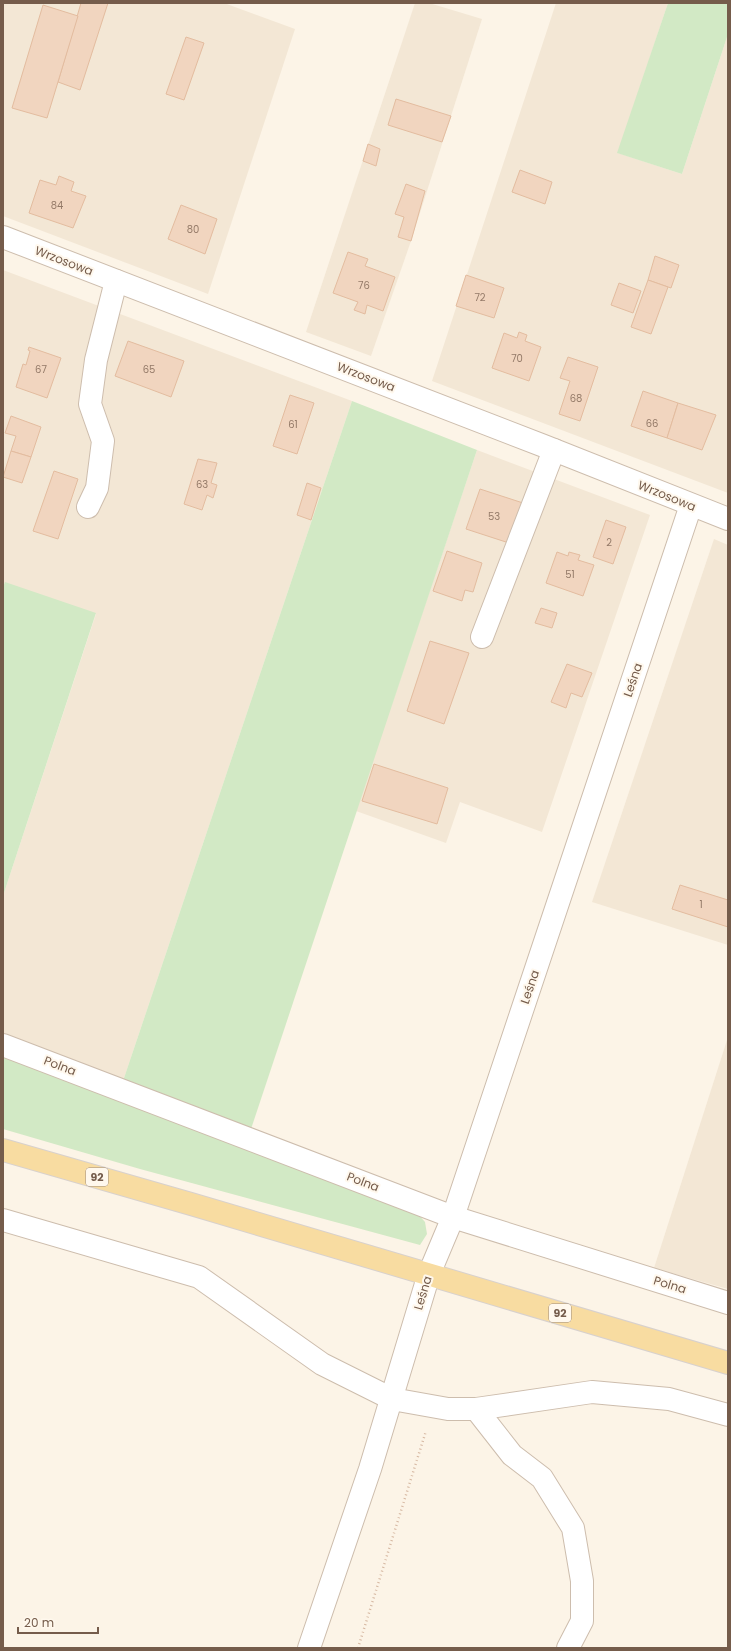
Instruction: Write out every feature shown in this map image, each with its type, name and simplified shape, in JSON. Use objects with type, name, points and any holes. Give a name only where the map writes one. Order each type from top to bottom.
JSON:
[{"type":"main road","name":"92","points":[[3,1150],[728,1363]]},
{"type":"street","name":"Wrzosowa","points":[[3,237],[554,450],[728,519]]},
{"type":"street","points":[[88,506],[98,488],[103,441],[90,404],[96,360],[116,281]]},
{"type":"street","points":[[482,637],[554,450]]},
{"type":"street","name":"Leśna","points":[[309,1648],[370,1469],[428,1274],[452,1217],[691,505]]},
{"type":"street","name":"Polna","points":[[3,1045],[452,1217],[728,1303]]},
{"type":"street","points":[[3,1220],[199,1278],[322,1364],[392,1399],[448,1409],[476,1409],[592,1392],[669,1399],[728,1415]]},
{"type":"street","points":[[476,1409],[512,1455],[542,1478],[573,1528],[582,1581],[582,1620],[568,1648]]},
{"type":"path","points":[[358,1648],[434,1406]]},
{"type":"shaded area","points":[[3,3],[224,3],[295,29],[208,294],[3,216]]},
{"type":"shaded area","points":[[415,3],[429,3],[482,19],[411,241],[371,356],[306,332]]},
{"type":"shaded area","points":[[556,3],[668,3],[618,153],[682,174],[728,34],[728,493],[432,381]]},
{"type":"shaded area","points":[[3,270],[352,401],[123,1081],[3,1035],[3,896],[96,614],[5,583],[3,587]]},
{"type":"shaded area","points":[[477,450],[650,515],[542,832],[460,802],[446,843],[356,811]]},
{"type":"shaded area","points":[[714,539],[728,545],[728,945],[592,902]]},
{"type":"shaded area","points":[[728,1037],[728,1289],[654,1268]]},
{"type":"green space","points":[[668,3],[728,3],[728,34],[682,174],[617,153]]},
{"type":"green space","points":[[352,401],[477,450],[251,1129],[123,1081]]},
{"type":"green space","points":[[5,582],[96,613],[3,896],[3,587]]},
{"type":"green space","points":[[3,1056],[418,1214],[425,1222],[427,1234],[420,1245],[140,1169],[3,1129]]},
{"type":"building","points":[[81,3],[108,3],[80,90],[58,82]]},
{"type":"building","points":[[43,5],[78,16],[47,118],[12,108]]},
{"type":"building","points":[[186,37],[204,43],[184,100],[166,94]]},
{"type":"building","points":[[396,99],[451,116],[442,142],[388,125]]},
{"type":"building","points":[[368,144],[380,149],[376,166],[363,161]]},
{"type":"building","points":[[520,170],[552,182],[545,204],[512,192]]},
{"type":"building","points":[[59,176],[74,182],[71,191],[86,196],[73,228],[29,213],[40,180],[56,185]]},
{"type":"building","points":[[406,184],[425,191],[411,241],[398,237],[404,217],[395,214]]},
{"type":"building","points":[[181,205],[217,219],[205,254],[168,239]]},
{"type":"building","points":[[348,252],[368,259],[365,266],[395,277],[383,311],[367,305],[365,314],[354,310],[358,302],[333,293]]},
{"type":"building","points":[[655,256],[679,265],[671,288],[648,280]]},
{"type":"building","points":[[466,275],[504,288],[494,318],[456,306]]},
{"type":"building","points":[[648,280],[668,287],[651,334],[631,327]]},
{"type":"building","points":[[619,283],[641,291],[633,313],[611,305]]},
{"type":"building","points":[[519,332],[527,335],[525,341],[541,347],[529,381],[492,368],[504,333],[517,338]]},
{"type":"building","points":[[128,341],[184,361],[171,397],[115,376]]},
{"type":"building","points":[[29,347],[61,358],[47,398],[16,387],[23,364],[26,365],[30,351],[28,350]]},
{"type":"building","points":[[568,357],[598,367],[580,421],[559,414],[570,381],[560,378]]},
{"type":"building","points":[[643,391],[678,403],[667,438],[631,426]]},
{"type":"building","points":[[290,395],[314,403],[297,454],[273,446]]},
{"type":"building","points":[[678,403],[716,415],[702,450],[667,438]]},
{"type":"building","points":[[11,416],[41,427],[31,457],[11,451],[16,436],[5,433]]},
{"type":"building","points":[[11,451],[31,457],[22,483],[3,477]]},
{"type":"building","points":[[198,459],[217,463],[211,483],[217,485],[213,498],[207,495],[202,510],[184,504]]},
{"type":"building","points":[[54,471],[78,479],[58,539],[33,531]]},
{"type":"building","points":[[307,483],[321,488],[311,520],[297,515]]},
{"type":"building","points":[[480,489],[523,503],[509,543],[466,529]]},
{"type":"building","points":[[606,520],[626,527],[613,564],[593,557]]},
{"type":"building","points":[[447,551],[482,563],[473,592],[465,590],[462,601],[433,591]]},
{"type":"building","points":[[557,552],[568,556],[569,552],[580,555],[578,560],[594,565],[583,596],[546,583]]},
{"type":"building","points":[[541,608],[557,613],[552,628],[535,623]]},
{"type":"building","points":[[430,641],[469,653],[444,724],[407,711]]},
{"type":"building","points":[[567,664],[592,673],[582,697],[571,693],[566,708],[551,702]]},
{"type":"building","points":[[374,764],[448,788],[437,824],[362,801]]},
{"type":"building","points":[[680,885],[728,900],[728,927],[672,909]]}]
